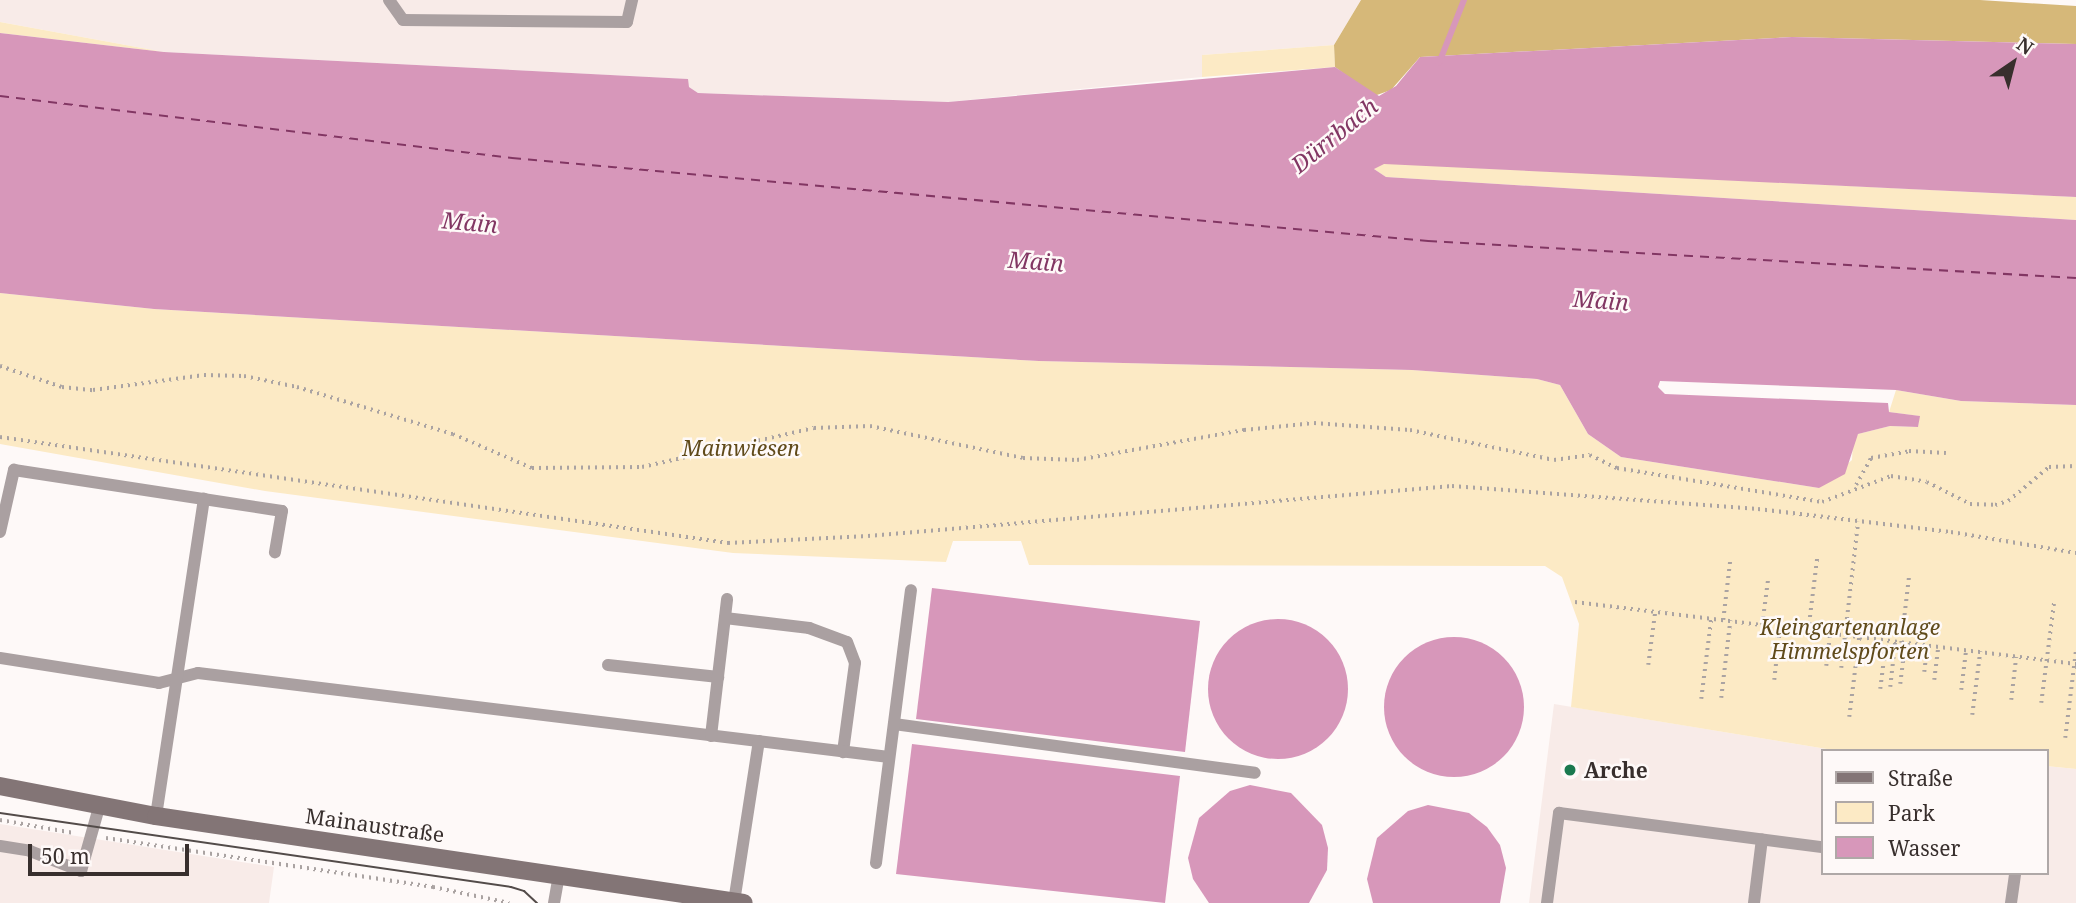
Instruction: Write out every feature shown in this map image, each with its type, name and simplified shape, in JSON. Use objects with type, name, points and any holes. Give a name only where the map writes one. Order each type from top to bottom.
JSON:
[{"type":"main road","name":"Mainaustraße","points":[[0,786],[156,816],[739,902]]},
{"type":"lane","points":[[389,0],[403,20],[627,22],[632,0]]},
{"type":"lane","points":[[0,467],[282,511],[275,552]]},
{"type":"lane","points":[[0,532],[14,470]]},
{"type":"lane","points":[[156,816],[180,677],[204,499]]},
{"type":"lane","points":[[876,863],[911,590]]},
{"type":"lane","points":[[711,736],[727,599]]},
{"type":"lane","points":[[725,618],[809,628],[848,642],[855,663],[843,751]]},
{"type":"lane","points":[[0,658],[159,683],[198,673],[889,757]]},
{"type":"lane","points":[[608,666],[718,677]]},
{"type":"lane","points":[[894,724],[1255,773]]},
{"type":"lane","points":[[739,902],[759,741]]},
{"type":"lane","points":[[0,846],[30,851],[81,871],[89,835],[100,804]]},
{"type":"lane","points":[[1547,903],[1559,813],[1820,847]]},
{"type":"lane","points":[[1754,903],[1762,839]]},
{"type":"lane","points":[[2011,903],[2015,875]]},
{"type":"lane","points":[[554,903],[559,876]]},
{"type":"path","points":[[0,366],[62,387],[93,390],[204,375],[244,376],[297,387],[453,434],[532,468],[642,467],[814,428],[870,426],[1023,458],[1077,460],[1244,430],[1314,423],[1410,430],[1554,460],[1590,456],[1617,468],[1822,502],[1873,479],[1911,477],[1970,504],[1995,505],[2008,501],[2049,467],[2076,466]]},
{"type":"path","points":[[0,437],[728,543],[868,536],[1452,486],[1758,509],[2076,553]]},
{"type":"path","points":[[1852,489],[1871,458],[1909,451],[1946,453]]},
{"type":"path","points":[[1842,668],[1858,522]]},
{"type":"path","points":[[1808,631],[1817,558]]},
{"type":"path","points":[[1723,620],[1730,559]]},
{"type":"path","points":[[1889,687],[1900,642],[1909,575]]},
{"type":"path","points":[[1762,625],[1768,578]]},
{"type":"path","points":[[2041,703],[2054,601]]},
{"type":"path","points":[[1575,602],[2075,664]]},
{"type":"path","points":[[1648,665],[1655,612]]},
{"type":"path","points":[[1701,699],[1711,619]]},
{"type":"path","points":[[1721,698],[1730,621]]},
{"type":"path","points":[[1826,666],[1830,634]]},
{"type":"path","points":[[1774,680],[1779,635]]},
{"type":"path","points":[[1849,717],[1859,637]]},
{"type":"path","points":[[1880,689],[1885,641]]},
{"type":"path","points":[[1900,642],[1900,684]]},
{"type":"path","points":[[1924,672],[1927,646]]},
{"type":"path","points":[[1934,680],[1938,647]]},
{"type":"path","points":[[2065,738],[2076,648]]},
{"type":"path","points":[[1961,690],[1966,650]]},
{"type":"path","points":[[1972,715],[1980,652]]},
{"type":"path","points":[[2011,700],[2016,657]]},
{"type":"path","points":[[0,820],[433,887],[509,903]]},
{"type":"shaded area","points":[[0,0],[1361,0],[1334,45],[1202,55],[1202,77],[948,102],[698,93],[689,87],[687,79],[164,52],[0,22]]},
{"type":"shaded area","points":[[1361,0],[1980,0],[2076,6],[2076,44],[1792,37],[1420,57],[1391,90],[1374,96],[1335,67],[1334,45]]},
{"type":"shaded area","points":[[1554,704],[1827,749],[1820,749],[1820,875],[2048,875],[2048,766],[2076,769],[2076,903],[1529,903]]},
{"type":"shaded area","points":[[0,824],[274,867],[269,903],[0,903]]},
{"type":"green space","points":[[0,22],[164,52],[0,33]]},
{"type":"green space","points":[[1334,45],[1335,67],[1202,77],[1202,55]]},
{"type":"green space","points":[[1378,163],[2076,197],[2076,220],[1386,177],[1374,169]]},
{"type":"green space","name":"Mainwiesen","points":[[0,293],[154,309],[1039,361],[1412,370],[1537,379],[1560,385],[1588,434],[1621,457],[1819,488],[1852,460],[1853,441],[1858,434],[1890,426],[1918,427],[1919,416],[1889,412],[1896,390],[1961,401],[2076,405],[2076,769],[2048,766],[2048,749],[1827,749],[1571,707],[1579,624],[1562,577],[1545,566],[1029,565],[1021,541],[953,541],[946,562],[733,553],[265,491],[0,444]]},
{"type":"water","name":"Main","points":[[0,33],[164,52],[688,79],[689,87],[698,93],[948,102],[1335,67],[1379,96],[1396,86],[1420,57],[1792,37],[2076,44],[2076,197],[1384,164],[1374,169],[1386,177],[2076,220],[2076,405],[1961,401],[1896,390],[1660,381],[1658,387],[1665,394],[1888,403],[1889,412],[1920,416],[1918,427],[1890,426],[1858,434],[1845,474],[1819,488],[1621,457],[1588,434],[1560,385],[1537,379],[1412,370],[1039,361],[154,309],[0,293]]},
{"type":"water","points":[[932,588],[1200,621],[1185,752],[916,719]]},
{"type":"water","points":[[1278,619],[1305,625],[1327,640],[1342,662],[1348,689],[1342,716],[1327,738],[1305,753],[1278,759],[1251,753],[1229,738],[1214,716],[1208,689],[1214,662],[1229,640],[1251,625]]},
{"type":"water","points":[[1454,637],[1481,643],[1503,658],[1518,680],[1524,707],[1518,734],[1503,756],[1481,771],[1454,777],[1427,771],[1405,756],[1390,734],[1384,707],[1390,680],[1405,658],[1427,643]]},
{"type":"water","points":[[912,744],[1180,776],[1165,903],[896,874]]},
{"type":"water","points":[[1250,785],[1291,793],[1322,825],[1328,848],[1327,870],[1309,903],[1209,903],[1193,879],[1188,858],[1199,818],[1230,791]]},
{"type":"water","points":[[1428,805],[1469,813],[1487,827],[1500,845],[1506,868],[1500,903],[1373,903],[1367,879],[1377,838],[1408,811]]},
{"type":"waterway","name":"Dürrbach","points":[[1439,63],[1464,0]]},
{"type":"ferry route","points":[[0,96],[512,158],[1428,241],[2076,278]]},
{"type":"tram line","points":[[0,813],[511,887],[524,891],[537,903]]},
{"type":"place","name":"Arche","points":[[1570,770]]},
{"type":"park label","name":"Kleingartenanlage Himmelspforten","points":[[1850,639]]}]
